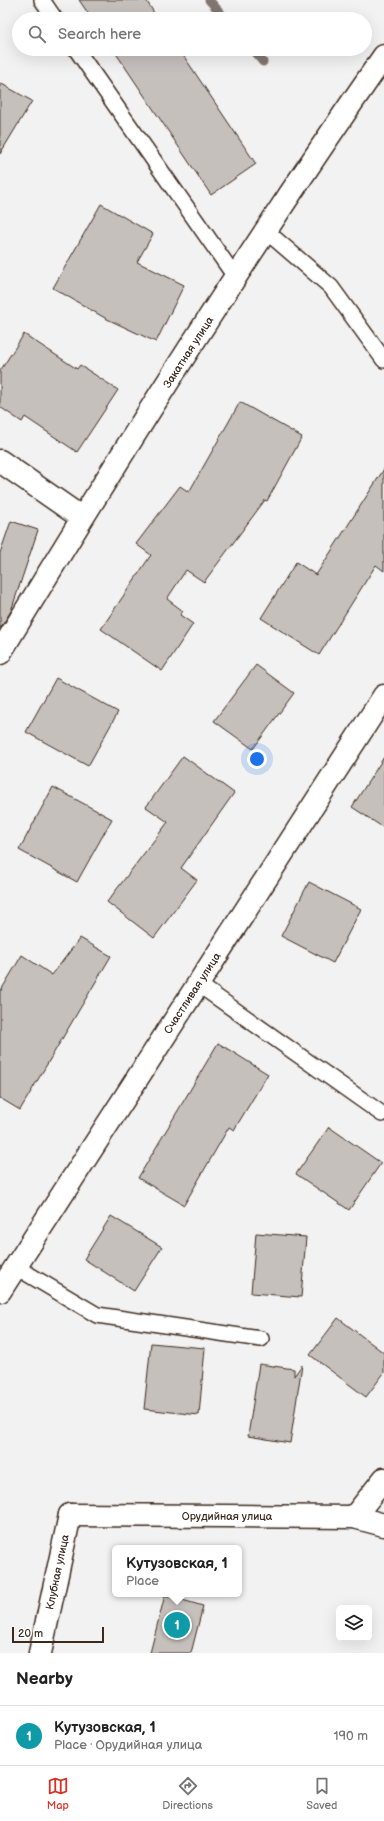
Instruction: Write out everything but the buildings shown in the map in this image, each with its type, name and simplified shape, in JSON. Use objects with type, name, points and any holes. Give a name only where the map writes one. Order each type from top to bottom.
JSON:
[{"type":"street","name":"Закатная улица","points":[[0,654],[82,518],[266,231],[384,56]]},
{"type":"street","points":[[0,460],[82,518]]},
{"type":"street","name":"Счастливая улица","points":[[0,1291],[384,696]]},
{"type":"street","points":[[354,1517],[384,1479]]},
{"type":"street","name":"Орудийная улица","points":[[70,1515],[354,1517],[384,1525]]},
{"type":"street","name":"Клубная улица","points":[[40,1653],[70,1515]]},
{"type":"lane","points":[[42,0],[50,12]]},
{"type":"lane","points":[[81,56],[236,278]]},
{"type":"lane","points":[[266,231],[331,287],[384,360]]},
{"type":"lane","points":[[198,984],[382,1114]]},
{"type":"lane","points":[[16,1267],[97,1315],[261,1339]]},
{"type":"waterway","points":[[209,0],[220,12]]},
{"type":"waterway","points":[[258,56],[263,62]]},
{"type":"place","name":"Кутузовская, 1","points":[[177,1625]]}]
